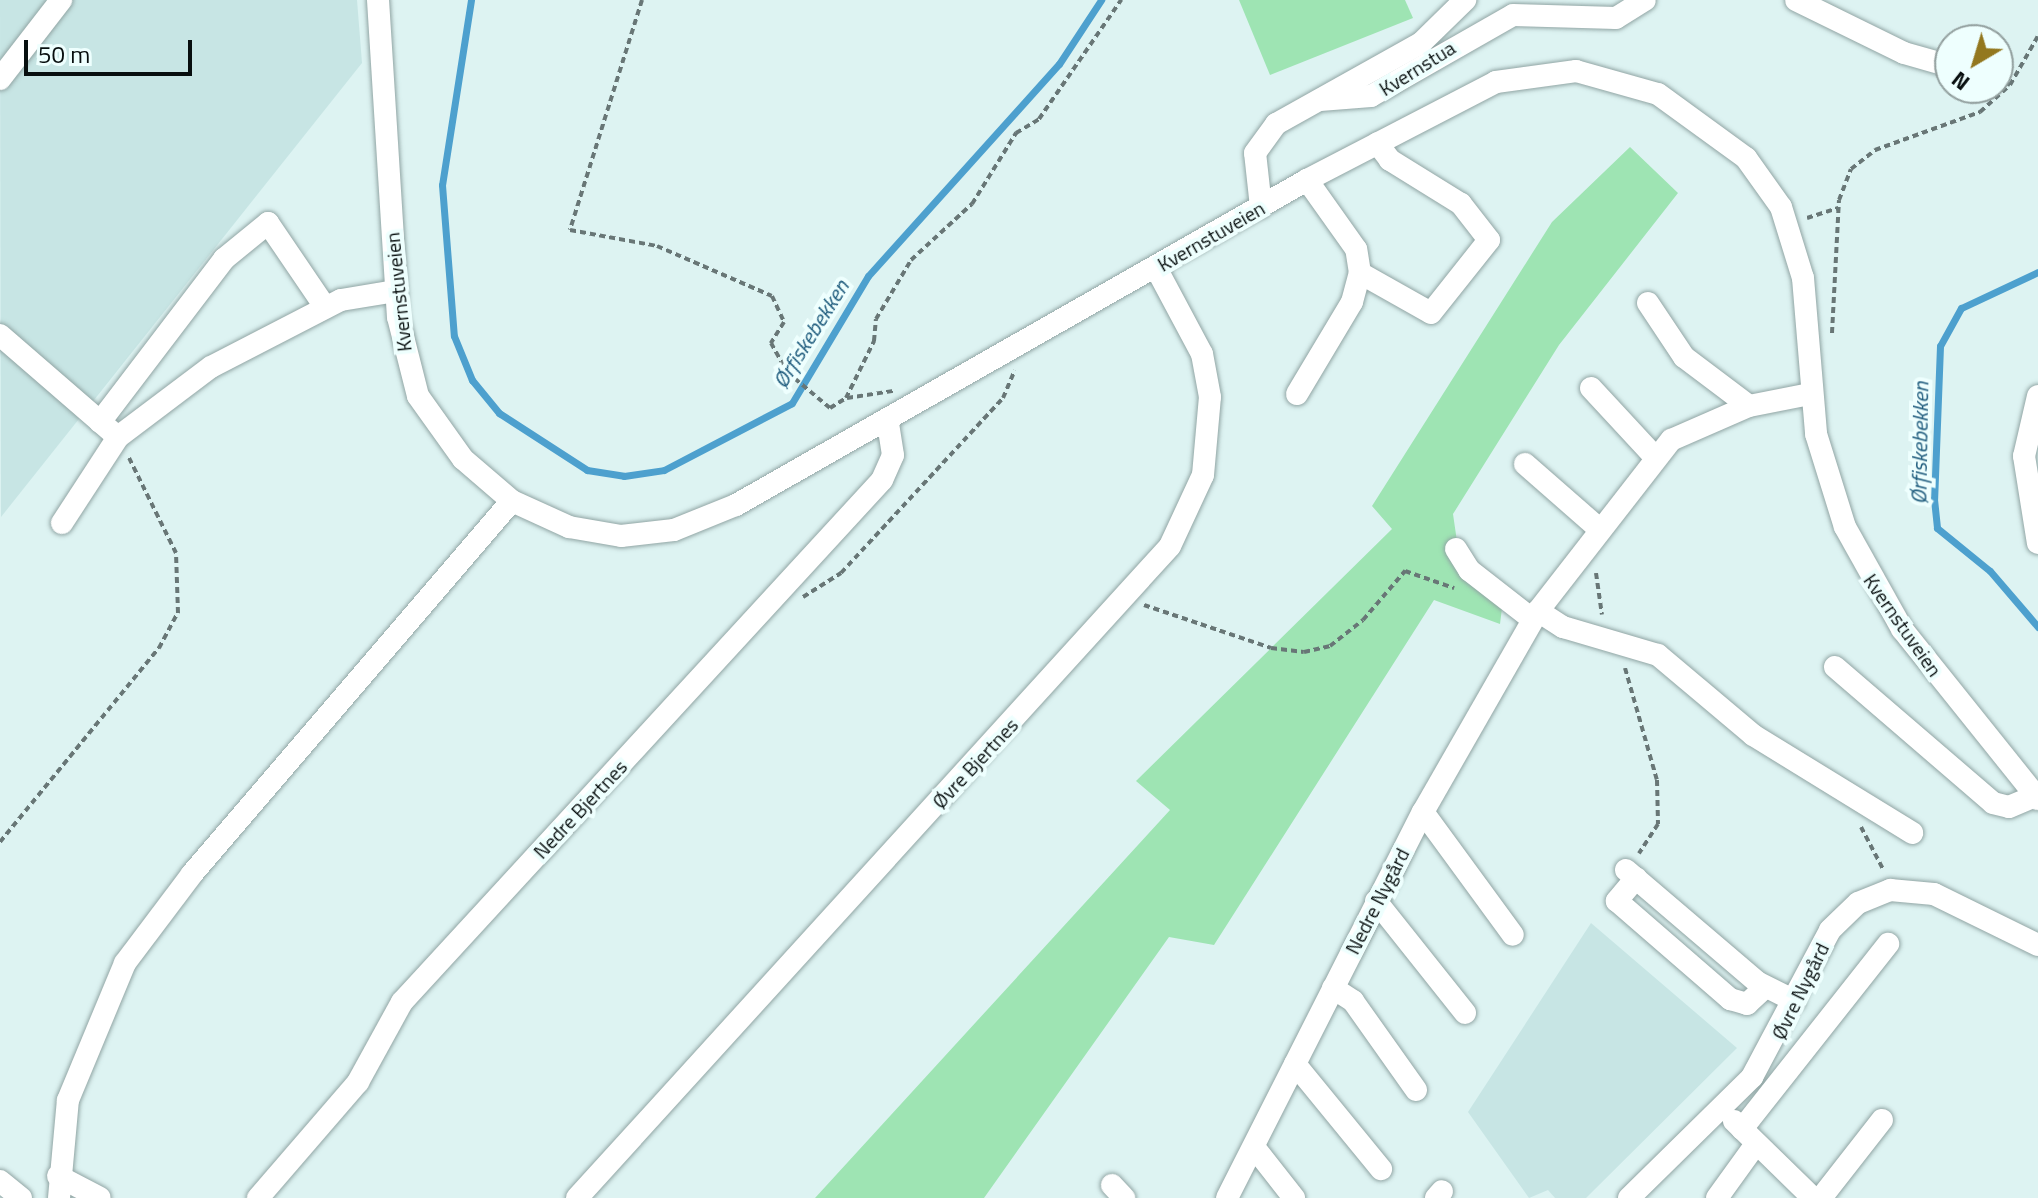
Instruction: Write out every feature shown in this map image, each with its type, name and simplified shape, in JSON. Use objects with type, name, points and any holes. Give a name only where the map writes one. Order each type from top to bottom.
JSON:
[{"type":"street","points":[[0,79],[61,0]]},
{"type":"street","name":"Kvernstuveien","points":[[378,0],[396,291],[418,396],[463,459],[512,501],[586,532],[674,530],[888,424],[1307,180],[1473,92],[1533,73],[1618,78],[1678,104],[1746,158],[1781,207],[1803,278],[1810,394],[1825,470],[1857,557],[1902,629],[2037,798]]},
{"type":"street","points":[[1320,100],[1421,43],[1465,0]]},
{"type":"street","name":"Kvernstua","points":[[1261,207],[1253,167],[1261,140],[1320,100],[1371,96],[1513,15],[1616,18],[1645,0]]},
{"type":"street","points":[[1796,0],[1904,53],[1934,61]]},
{"type":"street","points":[[1360,273],[1431,313],[1489,240],[1461,204],[1390,160],[1377,143]]},
{"type":"street","points":[[1297,394],[1352,302],[1360,273],[1356,249],[1307,180]]},
{"type":"street","points":[[100,422],[224,259],[268,223],[325,307]]},
{"type":"street","name":"Øvre Bjertnes","points":[[577,1198],[1130,595],[1194,501],[1211,422],[1202,354],[1156,268]]},
{"type":"street","points":[[62,523],[118,437],[211,367],[325,307],[396,291]]},
{"type":"street","points":[[1648,303],[1684,357],[1749,406]]},
{"type":"street","points":[[0,335],[118,437]]},
{"type":"street","points":[[1591,388],[1653,455]]},
{"type":"street","name":"Nedre Nygård","points":[[1227,1198],[1423,812],[1535,615],[1598,528],[1653,455],[1683,431],[1749,406],[1810,394]]},
{"type":"street","points":[[2038,396],[2024,456],[2038,543]]},
{"type":"street","name":"Nedre Bjertnes","points":[[258,1198],[358,1082],[402,1002],[889,470],[888,424]]},
{"type":"street","points":[[1525,464],[1598,528]]},
{"type":"street","points":[[100,1198],[58,1187],[77,1069],[106,997],[144,934],[512,501]]},
{"type":"street","points":[[1456,549],[1469,570],[1535,615],[1563,627],[1613,636],[1658,655],[1753,735],[1912,833]]},
{"type":"street","points":[[1835,667],[1993,803],[2009,807],[2037,798]]},
{"type":"street","points":[[1423,812],[1513,935]]},
{"type":"street","points":[[1631,874],[1765,987],[1795,1001]]},
{"type":"street","points":[[1890,890],[1947,898],[2038,945]]},
{"type":"street","name":"Øvre Nygård","points":[[1629,1198],[1722,1108],[1772,1050],[1838,920],[1890,890]]},
{"type":"street","points":[[1376,901],[1465,1013]]},
{"type":"street","points":[[1717,1198],[1749,1137],[1888,944]]},
{"type":"street","points":[[1333,988],[1353,1001],[1416,1090]]},
{"type":"street","points":[[1295,1064],[1381,1169]]},
{"type":"street","points":[[1722,1108],[1813,1198]]},
{"type":"street","points":[[1821,1198],[1882,1120]]},
{"type":"street","points":[[1254,1147],[1294,1198]]},
{"type":"street","points":[[0,1181],[21,1198]]},
{"type":"path","points":[[642,0],[570,230],[657,246],[772,296],[784,322],[771,343],[787,372],[820,403],[836,407],[846,398],[874,341],[876,319],[911,260],[972,204],[1016,133],[1039,119],[1121,0]]},
{"type":"path","points":[[2014,78],[2038,36]]},
{"type":"path","points":[[1831,349],[1838,208],[1846,178],[1866,155],[1963,121],[1985,104]]},
{"type":"path","points":[[1801,221],[1838,208]]},
{"type":"path","points":[[782,589],[810,596],[841,573],[1003,398],[1015,374],[1011,353]]},
{"type":"path","points":[[0,842],[159,648],[178,613],[176,553],[118,437]]},
{"type":"path","points":[[1595,564],[1613,636],[1657,780],[1659,820],[1644,846]]},
{"type":"path","points":[[1130,595],[1231,635],[1304,652],[1330,646],[1363,620],[1412,568],[1465,595]]},
{"type":"path","points":[[1847,794],[1890,890]]},
{"type":"shaded area","points":[[0,0],[357,0],[362,63],[1,517]]},
{"type":"shaded area","points":[[1591,923],[1737,1048],[1586,1198],[1555,1198],[1548,1190],[1529,1198],[1468,1112]]},
{"type":"green space","points":[[1239,0],[1405,0],[1413,18],[1270,75]]},
{"type":"green space","points":[[1630,147],[1678,193],[1559,345],[1453,514],[1461,569],[1503,600],[1500,624],[1434,600],[1214,945],[1169,937],[984,1198],[815,1198],[1170,810],[1136,781],[1392,529],[1372,506],[1552,222]]},
{"type":"waterway","name":"Ørfiskebekken","points":[[471,0],[442,185],[454,336],[472,380],[499,413],[587,470],[624,476],[664,470],[792,403],[868,276],[1059,64],[1101,0]]},
{"type":"waterway","name":"Ørfiskebekken","points":[[2038,272],[1961,308],[1940,346],[1934,499],[1937,528],[1990,571],[2038,627]]}]
